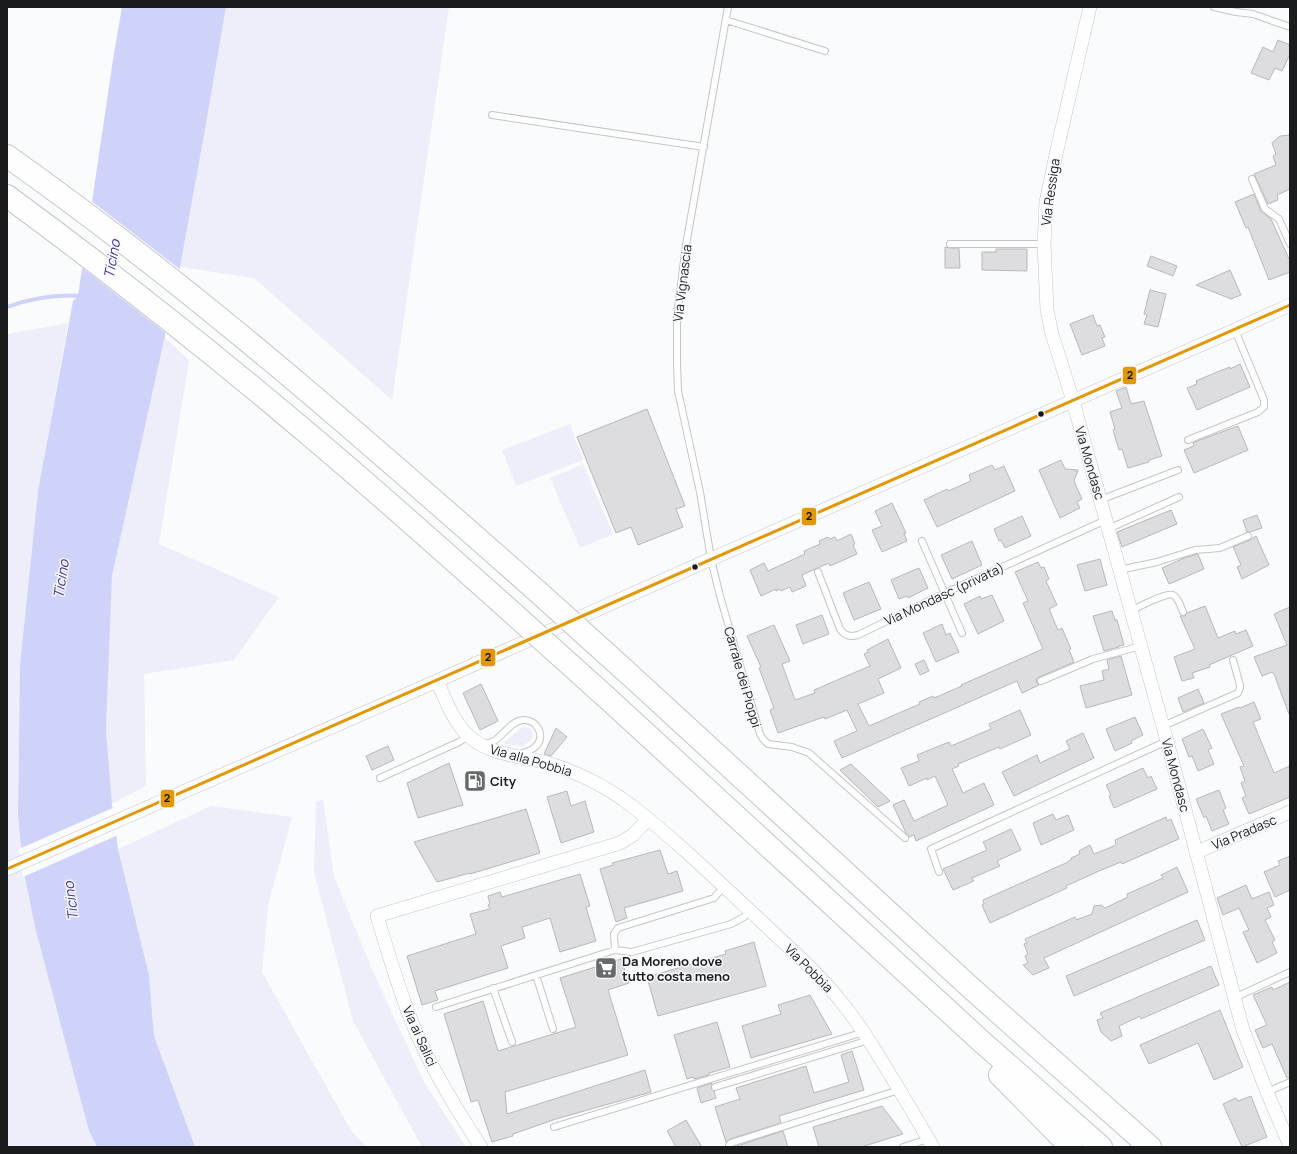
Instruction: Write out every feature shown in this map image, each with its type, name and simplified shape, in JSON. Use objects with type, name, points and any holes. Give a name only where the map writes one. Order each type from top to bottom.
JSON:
[{"type":"highway","points":[[7,156],[67,199],[219,318],[395,466],[537,591],[965,983],[1150,1147]]},
{"type":"highway","points":[[7,196],[186,332],[389,503],[507,608],[982,1042],[1101,1147]]},
{"type":"highway","points":[[877,946],[1071,1147]]},
{"type":"street","name":"Via Ressiga","points":[[1072,401],[1052,334],[1047,310],[1044,244],[1048,191],[1090,7]]},
{"type":"street","points":[[7,869],[437,681],[711,558],[1290,305]]},
{"type":"street","name":"Via Mondasc","points":[[1072,401],[1163,726],[1243,1030],[1290,1146]]},
{"type":"street","points":[[437,681],[462,730],[472,739]]},
{"type":"street","name":"Via alla Pobbia","points":[[472,739],[495,750],[562,768],[588,779],[630,805],[648,819]]},
{"type":"street","name":"Via Pradasc","points":[[1197,852],[1290,813]]},
{"type":"street","name":"Via Pobbia","points":[[648,819],[724,886],[828,986],[866,1036],[931,1143]]},
{"type":"street","name":"Via ai Salici","points":[[481,1147],[459,1115],[416,1032],[400,991],[377,916],[620,843],[633,835],[648,819]]},
{"type":"lane","name":"Via Vignascia","points":[[711,558],[700,492],[678,391],[677,316],[686,245],[728,7]]},
{"type":"lane","points":[[1214,7],[1253,14],[1290,27]]},
{"type":"lane","points":[[726,20],[825,51]]},
{"type":"lane","points":[[492,115],[704,147]]},
{"type":"lane","points":[[1252,179],[1265,209],[1279,219],[1290,244]]},
{"type":"lane","points":[[950,244],[1044,244]]},
{"type":"lane","points":[[1188,440],[1258,412],[1264,407],[1264,400],[1235,330]]},
{"type":"lane","points":[[1100,500],[1178,470]]},
{"type":"lane","name":"Via Mondasc (privata)","points":[[818,572],[840,629],[849,636],[858,635],[945,593],[1107,525],[1179,497]]},
{"type":"lane","points":[[1120,570],[1157,562],[1195,550],[1220,548],[1248,536]]},
{"type":"lane","points":[[922,541],[962,633]]},
{"type":"lane","name":"Carrale dei Pioppi","points":[[711,558],[720,596],[762,739],[768,744],[792,747],[809,753],[905,838]]},
{"type":"lane","points":[[1131,611],[1165,596],[1174,595],[1183,612]]},
{"type":"lane","points":[[1042,681],[1093,659],[1141,646]]},
{"type":"lane","points":[[1163,726],[1238,694],[1240,685],[1233,660]]},
{"type":"lane","points":[[380,778],[459,742],[472,739],[487,744],[492,742],[519,721],[530,721],[538,728],[540,733],[539,743],[532,750],[516,756]]},
{"type":"lane","points":[[939,872],[931,849],[1167,741]]},
{"type":"lane","points":[[615,950],[613,938],[615,931],[618,928],[714,898],[724,886]]},
{"type":"lane","points":[[436,1007],[615,950],[632,952],[731,924],[744,917],[750,911]]},
{"type":"lane","points":[[1234,998],[1290,972]]},
{"type":"lane","points":[[536,975],[553,1029]]},
{"type":"lane","points":[[493,988],[512,1042]]},
{"type":"lane","points":[[715,1088],[866,1036]]},
{"type":"lane","points":[[554,1127],[866,1036]]},
{"type":"lane","points":[[1267,1092],[1290,1082]]},
{"type":"lane","points":[[729,1147],[729,1144],[731,1143],[899,1090]]},
{"type":"lane","points":[[903,1147],[931,1143]]},
{"type":"shaded area","points":[[226,7],[449,7],[392,400],[254,278],[180,267]]},
{"type":"shaded area","points":[[68,323],[38,491],[20,665],[18,815],[23,868],[89,1131],[97,1147],[7,1147],[7,334]]},
{"type":"shaded area","points":[[164,337],[189,360],[159,544],[279,597],[234,660],[144,674],[146,786],[112,804],[106,730],[112,576]]},
{"type":"shaded area","points":[[570,424],[583,460],[516,486],[502,450]]},
{"type":"shaded area","points":[[583,464],[613,534],[580,548],[550,478]]},
{"type":"shaded area","points":[[526,727],[531,730],[533,735],[531,740],[522,747],[503,743],[521,728]]},
{"type":"shaded area","points":[[323,800],[334,876],[371,967],[424,1082],[466,1147],[422,1147],[353,1021],[314,872],[316,801]]},
{"type":"shaded area","points":[[211,806],[292,817],[268,906],[262,972],[352,1132],[367,1147],[195,1147],[154,1036],[149,975],[118,849]]},
{"type":"water","name":"Ticino","points":[[122,7],[226,7],[180,267],[112,576],[106,730],[112,804],[118,849],[149,975],[154,1036],[195,1147],[97,1147],[89,1131],[36,931],[23,868],[18,815],[20,665],[38,491],[73,301],[78,296]]},
{"type":"pier","points":[[90,200],[181,270],[167,334],[80,266]]},
{"type":"pier","points":[[115,807],[118,835],[23,877],[19,849]]},
{"type":"building","points":[[1278,40],[1290,45],[1290,54],[1282,71],[1275,68],[1269,80],[1251,73],[1263,47],[1273,52]]},
{"type":"building","points":[[1290,135],[1290,189],[1277,195],[1278,200],[1268,204],[1254,174],[1276,165],[1273,156],[1276,154],[1272,143],[1280,136]]},
{"type":"building","points":[[1254,194],[1261,211],[1271,219],[1290,261],[1290,272],[1269,280],[1248,227],[1246,228],[1235,202]]},
{"type":"building","points":[[945,247],[959,248],[960,268],[945,268]]},
{"type":"building","points":[[996,249],[1027,249],[1027,271],[982,270],[982,252],[996,252]]},
{"type":"building","points":[[1151,256],[1177,266],[1173,276],[1147,266]]},
{"type":"building","points":[[1230,270],[1241,295],[1231,299],[1196,285]]},
{"type":"building","points":[[1150,290],[1166,294],[1158,327],[1144,324],[1147,315],[1144,314]]},
{"type":"building","points":[[1093,315],[1097,326],[1100,325],[1105,337],[1102,338],[1105,346],[1082,355],[1070,324]]},
{"type":"building","points":[[1240,364],[1250,387],[1197,410],[1187,388],[1197,384],[1196,381]]},
{"type":"building","points":[[1126,387],[1131,404],[1144,401],[1162,456],[1149,460],[1149,462],[1128,468],[1122,449],[1119,450],[1113,430],[1115,429],[1110,412],[1122,408],[1116,391]]},
{"type":"building","points":[[647,409],[685,506],[676,509],[683,527],[638,545],[631,527],[616,533],[577,437]]},
{"type":"building","points":[[1238,426],[1248,450],[1194,473],[1184,450],[1194,446],[1193,443]]},
{"type":"building","points":[[1061,460],[1065,469],[1078,470],[1074,481],[1082,499],[1077,502],[1080,508],[1060,518],[1039,470]]},
{"type":"building","points":[[992,465],[995,470],[1004,466],[1015,491],[937,527],[924,500],[947,489],[948,491],[971,481],[969,475]]},
{"type":"building","points":[[892,503],[906,533],[904,533],[907,541],[882,552],[872,530],[882,526],[875,511]]},
{"type":"building","points":[[1171,510],[1177,524],[1122,547],[1117,532]]},
{"type":"building","points":[[1257,515],[1262,528],[1247,532],[1243,520]]},
{"type":"building","points":[[1022,516],[1031,536],[1005,548],[1001,540],[999,541],[994,529]]},
{"type":"building","points":[[851,534],[855,544],[853,545],[857,554],[830,566],[829,563],[802,575],[806,586],[792,592],[790,587],[781,591],[780,589],[776,591],[776,589],[761,596],[750,570],[764,563],[768,571],[805,554],[804,551],[820,544],[819,541],[828,537],[830,539],[835,537],[837,541]]},
{"type":"building","points":[[1256,536],[1269,565],[1242,579],[1237,567],[1241,565],[1233,547]]},
{"type":"building","points":[[972,541],[982,565],[952,579],[941,555]]},
{"type":"building","points":[[1198,554],[1204,569],[1169,584],[1162,568],[1184,558]]},
{"type":"building","points":[[1100,559],[1107,585],[1085,591],[1077,565]]},
{"type":"building","points":[[1038,562],[1041,568],[1044,567],[1049,579],[1046,581],[1057,605],[1049,609],[1058,630],[1062,628],[1071,649],[1069,650],[1074,662],[1039,677],[1036,679],[1039,685],[1022,693],[1017,681],[842,758],[834,741],[857,731],[847,710],[825,719],[824,717],[778,733],[770,710],[774,708],[759,668],[761,667],[747,636],[774,625],[790,661],[782,664],[795,700],[815,693],[814,690],[870,666],[864,654],[868,652],[867,650],[888,639],[901,668],[878,679],[884,693],[858,704],[869,726],[920,704],[919,702],[933,696],[934,698],[1043,649],[1023,603],[1028,601],[1015,572]]},
{"type":"building","points":[[919,568],[928,588],[908,598],[907,596],[899,599],[891,580]]},
{"type":"building","points":[[869,582],[881,609],[854,620],[843,593]]},
{"type":"building","points":[[992,595],[1004,621],[978,634],[964,604],[980,596],[981,599]]},
{"type":"building","points":[[1205,606],[1218,638],[1235,631],[1236,634],[1246,630],[1253,646],[1209,665],[1210,667],[1192,673],[1194,678],[1182,681],[1174,657],[1195,649],[1180,616],[1185,616],[1187,613]]},
{"type":"building","points":[[1290,607],[1289,714],[1274,674],[1272,672],[1262,676],[1254,657],[1287,645],[1274,614]]},
{"type":"building","points":[[1112,611],[1115,620],[1117,620],[1124,645],[1104,651],[1093,616]]},
{"type":"building","points":[[822,615],[829,634],[803,644],[796,625]]},
{"type":"building","points":[[942,624],[946,635],[950,633],[959,652],[936,662],[923,633]]},
{"type":"building","points":[[1121,656],[1132,695],[1086,708],[1080,686],[1104,680],[1102,671],[1109,669],[1107,660]]},
{"type":"building","points":[[924,660],[929,671],[920,675],[915,664]]},
{"type":"building","points":[[481,684],[498,721],[480,730],[463,693]]},
{"type":"building","points":[[1198,689],[1204,703],[1183,712],[1178,698]]},
{"type":"building","points":[[1254,702],[1261,719],[1253,722],[1274,773],[1290,766],[1290,797],[1249,814],[1242,798],[1246,796],[1241,783],[1245,781],[1240,767],[1244,766],[1221,714]]},
{"type":"building","points":[[1020,710],[1031,735],[1000,749],[999,747],[958,764],[959,766],[952,769],[963,793],[984,783],[994,805],[916,841],[914,835],[909,837],[893,805],[904,800],[914,821],[948,805],[935,776],[909,786],[901,768],[919,761],[917,755],[949,742],[951,746],[991,729],[989,724]]},
{"type":"building","points":[[1135,717],[1143,735],[1131,741],[1132,743],[1115,751],[1106,729]]},
{"type":"building","points":[[556,728],[567,737],[551,756],[544,754]]},
{"type":"building","points":[[1203,729],[1212,748],[1208,750],[1214,764],[1198,771],[1192,756],[1189,757],[1182,739]]},
{"type":"building","points":[[1083,733],[1094,758],[1014,796],[1002,772],[1037,755],[1040,763],[1070,749],[1066,741]]},
{"type":"building","points":[[388,746],[394,760],[372,770],[366,756]]},
{"type":"building","points":[[449,763],[463,805],[418,818],[407,783]]},
{"type":"building","points":[[851,764],[890,801],[878,807],[840,770]]},
{"type":"building","points":[[1143,768],[1148,778],[1151,776],[1157,789],[1114,808],[1109,796],[1111,795],[1106,785]]},
{"type":"building","points":[[1219,790],[1226,808],[1223,810],[1229,824],[1212,831],[1206,816],[1204,818],[1196,799]]},
{"type":"building","points":[[567,791],[571,806],[585,801],[594,832],[561,843],[547,797]]},
{"type":"building","points":[[526,809],[540,853],[470,874],[437,882],[414,842]]},
{"type":"building","points":[[1053,814],[1056,820],[1068,815],[1074,830],[1041,845],[1033,823]]},
{"type":"building","points":[[1166,817],[1167,821],[1171,819],[1179,839],[1122,864],[1121,862],[1099,871],[1066,886],[1067,888],[990,923],[982,905],[984,904],[983,900],[1066,863],[1072,859],[1071,858],[1080,854],[1079,851],[1090,845],[1094,854],[1114,846],[1116,844],[1115,840]]},
{"type":"building","points":[[1011,829],[1021,850],[997,861],[1000,866],[972,878],[974,881],[953,890],[943,869],[987,850],[983,842]]},
{"type":"building","points":[[660,850],[668,874],[677,871],[683,891],[624,908],[627,918],[616,922],[600,869],[613,865],[612,863]]},
{"type":"building","points":[[1290,856],[1290,890],[1275,897],[1264,872],[1280,865],[1278,861]]},
{"type":"building","points":[[1177,867],[1188,892],[1044,958],[1049,968],[1033,975],[1023,965],[1028,963],[1025,956],[1028,954],[1024,944],[1027,943],[1025,939],[1075,917],[1076,920],[1092,914],[1094,906],[1101,905],[1105,908],[1128,897],[1127,894],[1163,878],[1161,875]]},
{"type":"building","points":[[580,874],[590,906],[586,907],[596,941],[560,952],[550,918],[522,927],[525,938],[501,946],[508,968],[435,991],[438,1000],[422,1005],[407,956],[476,934],[470,914],[490,909],[488,905],[490,904],[488,896],[500,892],[502,897]]},
{"type":"building","points":[[1246,885],[1252,899],[1269,892],[1274,905],[1267,908],[1271,917],[1265,920],[1275,940],[1272,942],[1277,953],[1257,963],[1243,932],[1249,930],[1239,908],[1223,915],[1217,898]]},
{"type":"building","points":[[1197,920],[1205,940],[1074,996],[1066,976]]},
{"type":"building","points":[[754,942],[766,986],[658,1016],[647,977],[726,954],[725,951]]},
{"type":"building","points":[[621,959],[629,983],[608,990],[628,1055],[505,1092],[507,1114],[645,1070],[651,1092],[556,1119],[513,1134],[513,1136],[492,1142],[478,1100],[471,1102],[444,1014],[483,1001],[498,1051],[576,1027],[560,978]]},
{"type":"building","points":[[1211,966],[1219,985],[1141,1019],[1140,1016],[1119,1026],[1122,1036],[1111,1041],[1101,1032],[1097,1020],[1103,1018],[1100,1013]]},
{"type":"building","points":[[1290,982],[1290,1078],[1287,1078],[1272,1044],[1263,1048],[1255,1030],[1267,1025],[1253,995],[1272,987],[1273,990]]},
{"type":"building","points":[[810,995],[832,1034],[751,1058],[742,1026],[781,1014],[778,1005]]},
{"type":"building","points":[[1220,1010],[1243,1067],[1214,1080],[1198,1043],[1149,1064],[1140,1045]]},
{"type":"building","points":[[717,1022],[730,1067],[709,1073],[709,1075],[694,1079],[693,1077],[687,1079],[674,1035]]},
{"type":"building","points":[[852,1051],[864,1090],[779,1116],[781,1123],[730,1139],[726,1142],[715,1107],[740,1099],[736,1088],[806,1066],[814,1093],[849,1082],[841,1055]]},
{"type":"building","points":[[712,1083],[711,1088],[714,1091],[716,1098],[701,1103],[697,1088]]},
{"type":"building","points":[[1251,1096],[1267,1137],[1242,1147],[1223,1104],[1236,1098],[1238,1101]]},
{"type":"building","points":[[882,1106],[903,1134],[861,1147],[819,1147],[813,1127]]},
{"type":"building","points":[[686,1120],[702,1147],[676,1147],[667,1131]]},
{"type":"building","points":[[783,1131],[788,1147],[734,1147]]},
{"type":"waterway","points":[[7,307],[44,297],[83,296]]},
{"type":"transit line","name":"2","points":[[7,869],[1290,305]]},
{"type":"place","name":"City","points":[[475,781]]},
{"type":"place","name":"Da Moreno dove tutto costa meno","points":[[606,968]]}]
